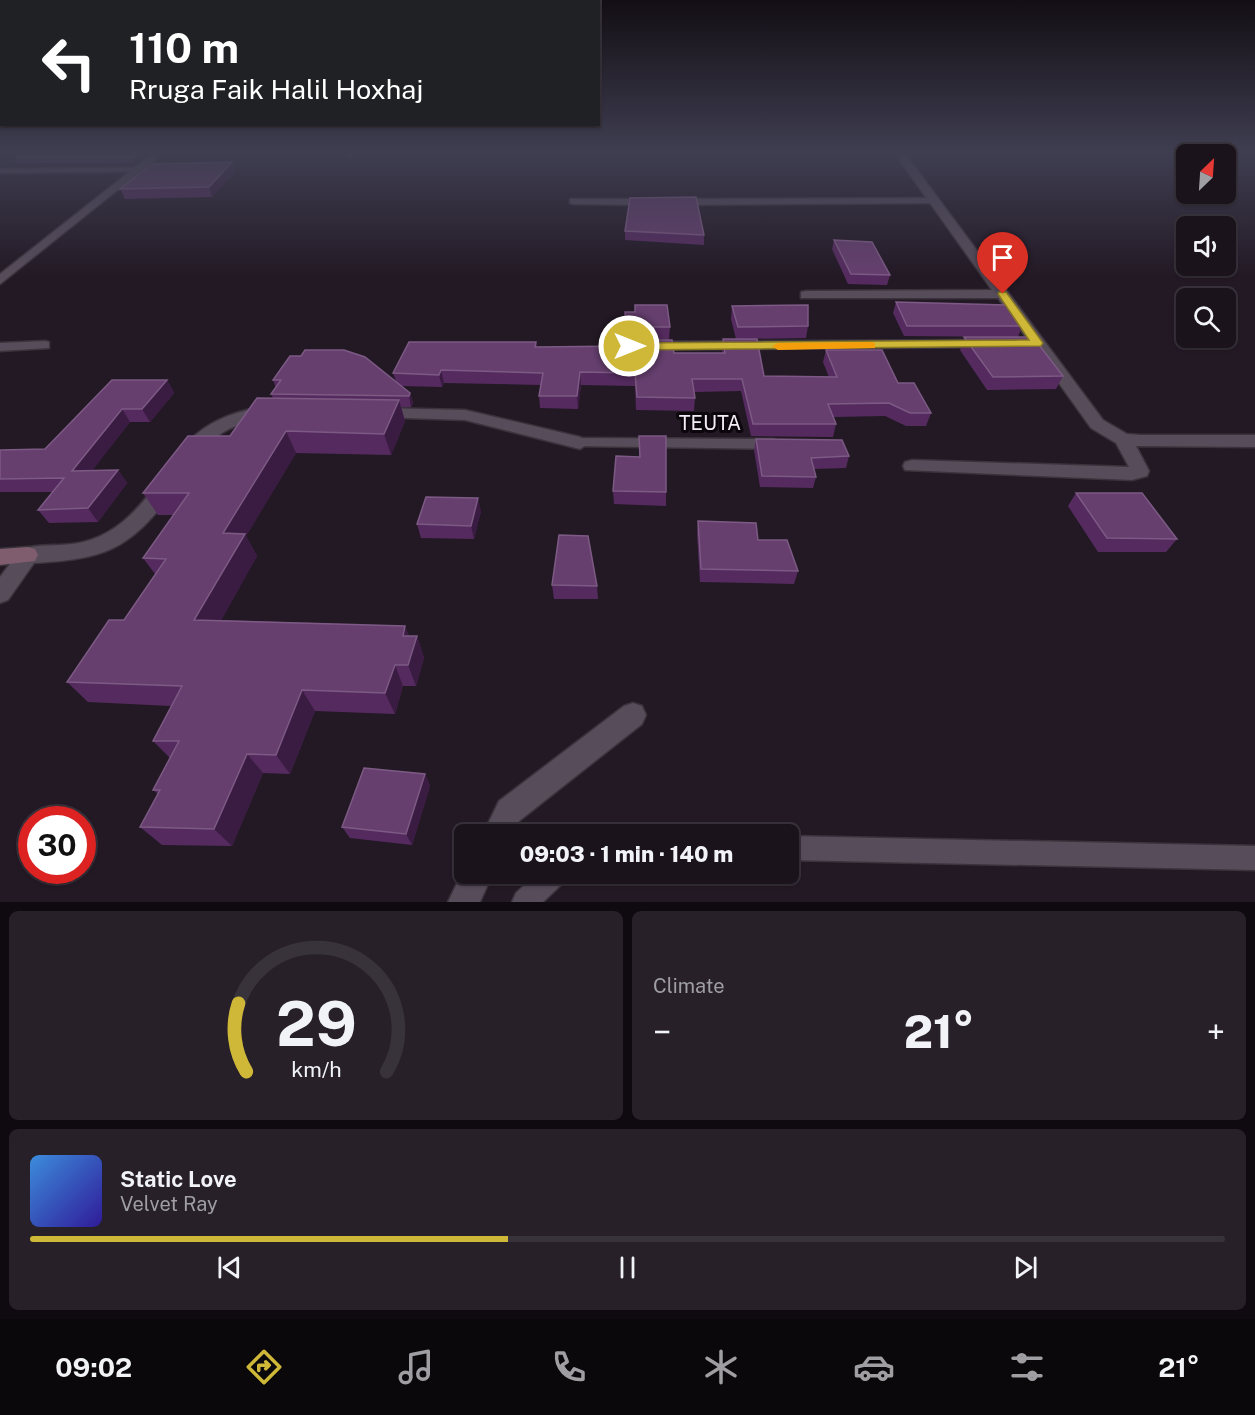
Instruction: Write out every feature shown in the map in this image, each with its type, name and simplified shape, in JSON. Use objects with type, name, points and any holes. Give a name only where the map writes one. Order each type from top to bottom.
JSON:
[{"type":"street","points":[[0,280],[108,193]]},
{"type":"street","points":[[912,466],[1132,474],[1140,471],[1139,465],[1123,439],[1097,424],[928,193]]},
{"type":"street","points":[[806,295],[1003,294]]},
{"type":"street","points":[[607,346],[1037,343]]},
{"type":"street","points":[[0,556],[81,553],[105,547],[125,534],[145,516],[191,450],[208,435],[246,415],[289,412]]},
{"type":"street","points":[[360,413],[465,415],[580,443]]},
{"type":"street","points":[[1123,439],[1255,441]]},
{"type":"street","points":[[0,594],[28,555]]},
{"type":"street","points":[[503,824],[509,811],[633,715]]},
{"type":"street","points":[[464,902],[473,884]]},
{"type":"lane","points":[[573,201],[656,202]]},
{"type":"lane","points":[[667,202],[934,201]]},
{"type":"lane","points":[[0,347],[45,345]]},
{"type":"lane","name":"TEUTA","points":[[580,443],[794,444]]},
{"type":"lane","points":[[799,848],[1255,858]]},
{"type":"lane","points":[[525,902],[544,884]]},
{"type":"building","points":[[696,197],[704,235],[625,231],[630,198]]},
{"type":"building","points":[[834,240],[872,242],[890,275],[851,274]]},
{"type":"building","points":[[896,302],[1006,305],[1022,326],[907,326]]},
{"type":"building","points":[[635,305],[667,305],[670,327],[626,327],[625,312],[635,312]]},
{"type":"building","points":[[808,305],[808,326],[738,327],[732,306]]},
{"type":"building","points":[[964,337],[1033,337],[1063,376],[993,377]]},
{"type":"building","points":[[723,339],[757,339],[764,376],[837,377],[826,350],[882,350],[898,383],[914,383],[931,413],[910,413],[889,403],[828,404],[836,424],[753,424],[742,379],[692,379],[695,398],[637,397],[635,373],[580,372],[577,396],[539,396],[543,373],[441,370],[439,375],[393,373],[409,342],[536,342],[535,347],[627,346],[627,340],[672,340],[674,353],[725,353]]},
{"type":"building","points":[[305,350],[344,350],[365,357],[410,393],[409,396],[271,394],[281,380],[273,380],[290,356],[301,356]]},
{"type":"building","points":[[112,380],[167,380],[142,409],[122,409],[72,471],[118,470],[88,508],[38,510],[64,478],[0,479],[0,450],[45,449]]},
{"type":"building","points":[[257,398],[399,400],[384,434],[286,431],[223,533],[245,534],[194,620],[405,626],[403,636],[417,636],[408,665],[395,665],[385,693],[302,690],[276,755],[247,754],[214,829],[140,827],[160,790],[153,790],[179,741],[153,741],[182,686],[67,682],[109,620],[124,620],[166,559],[143,558],[189,493],[143,493],[188,436],[230,436]]},
{"type":"building","points":[[639,436],[666,436],[666,492],[613,491],[616,456],[640,457]]},
{"type":"building","points":[[756,439],[842,440],[849,456],[811,458],[816,477],[762,476]]},
{"type":"building","points":[[1076,493],[1142,493],[1177,539],[1107,538]]},
{"type":"building","points":[[426,497],[478,498],[471,526],[417,524]]},
{"type":"building","points":[[698,521],[756,523],[758,540],[787,540],[798,571],[701,569]]},
{"type":"building","points":[[559,535],[588,536],[597,586],[552,585]]},
{"type":"building","points":[[364,768],[425,774],[406,834],[342,827]]},
{"type":"slow traffic","points":[[778,346],[871,346]]},
{"type":"route","points":[[629,346],[1037,343],[1003,294]]}]
